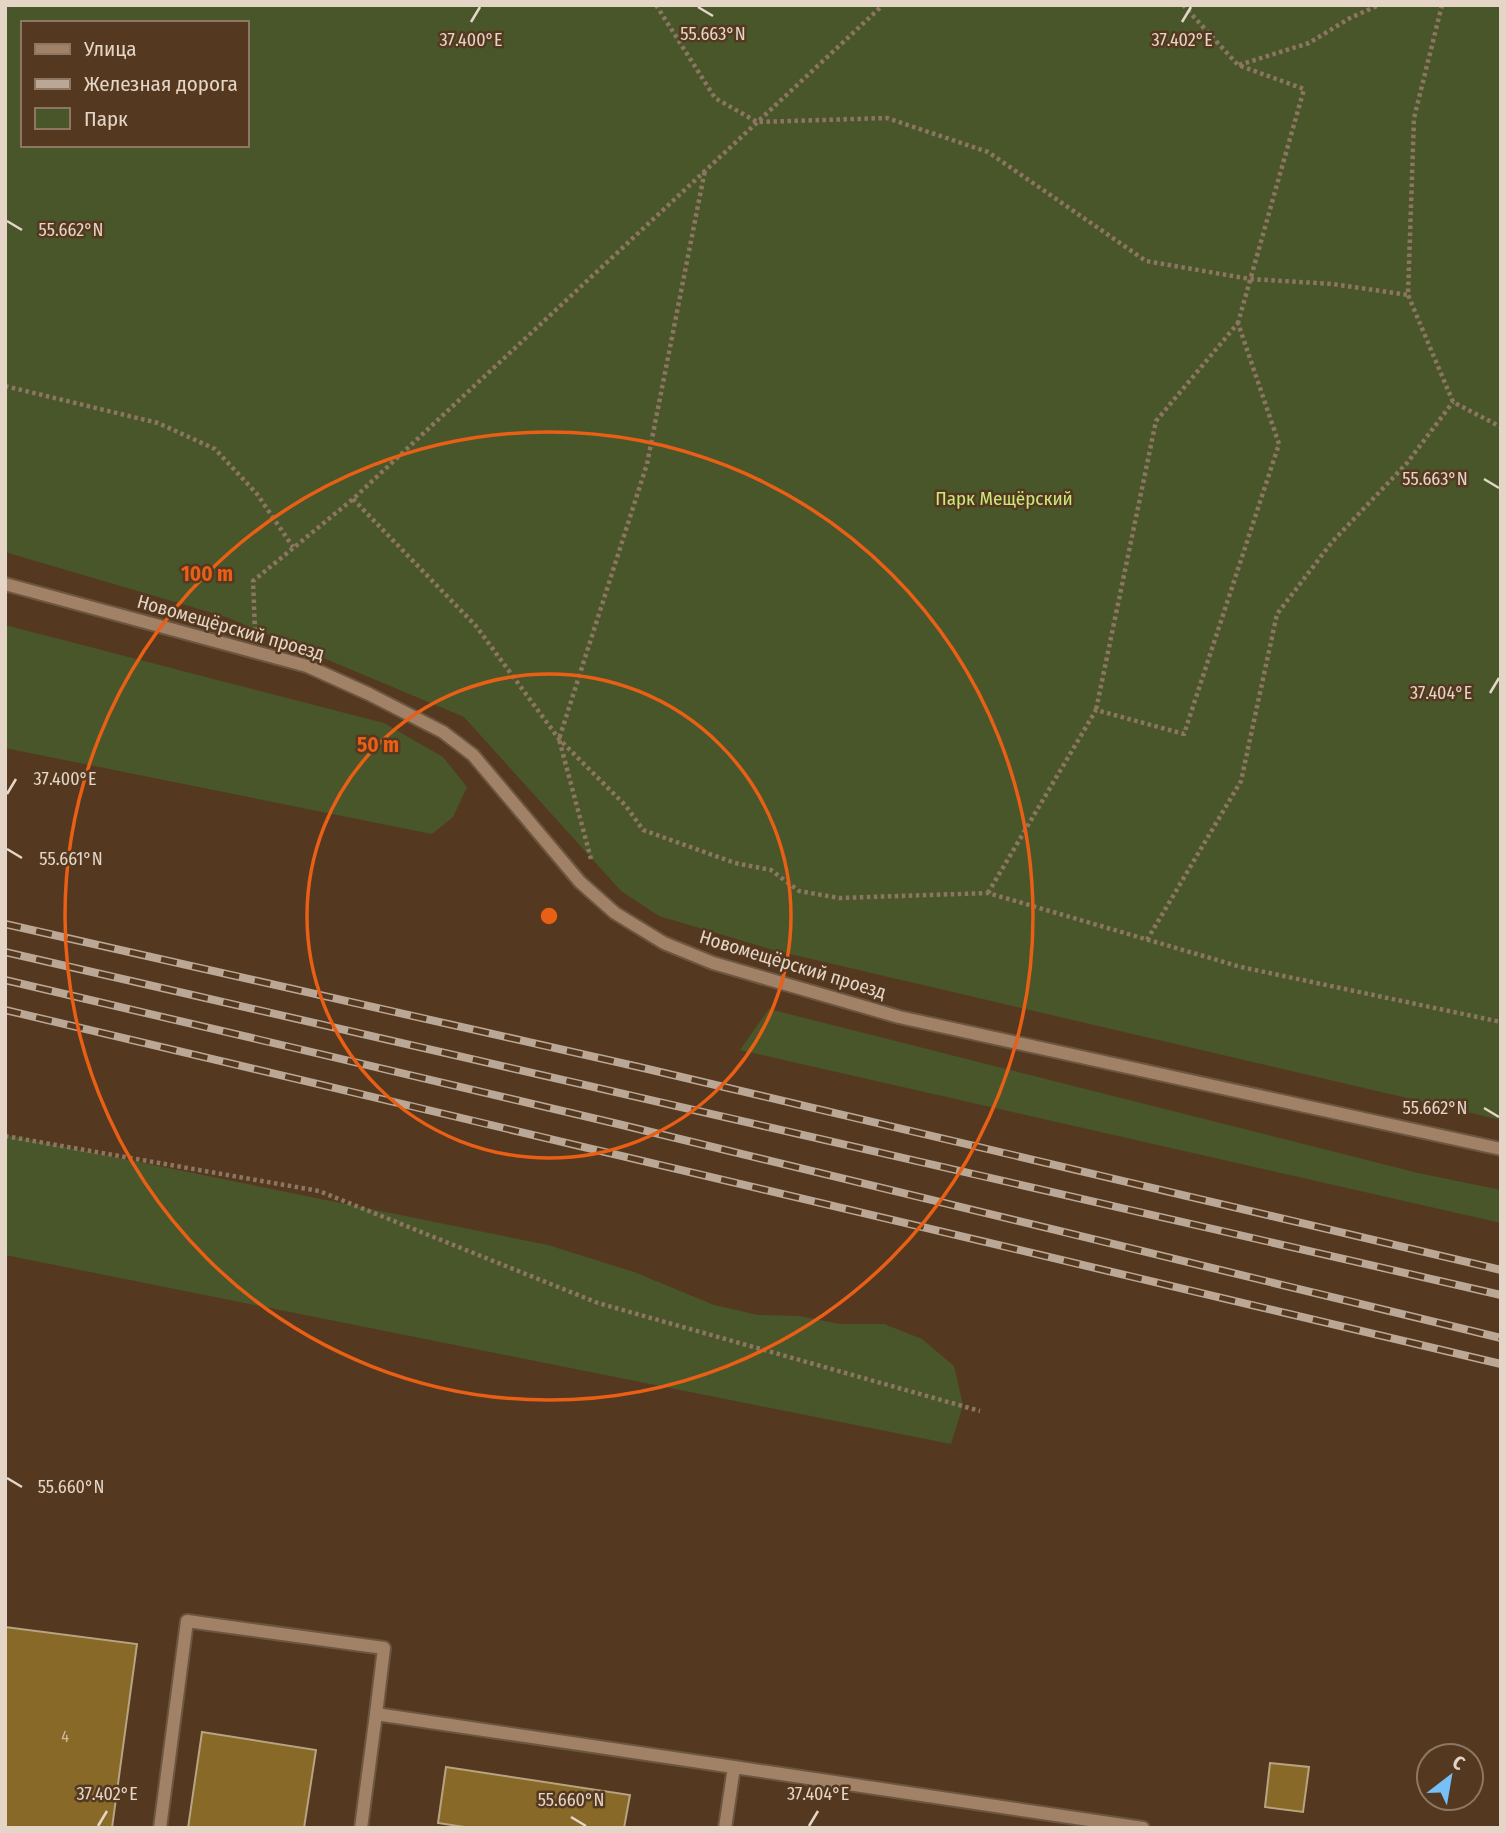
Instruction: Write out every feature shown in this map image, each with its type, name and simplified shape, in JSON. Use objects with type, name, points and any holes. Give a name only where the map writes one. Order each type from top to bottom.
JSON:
[{"type":"street","name":"Новомещёрский проезд","points":[[5,584],[250,648],[319,671],[443,732],[473,755],[580,882],[615,913],[664,943],[713,963],[899,1017],[1501,1149]]},
{"type":"street","points":[[160,1828],[187,1621],[384,1648],[361,1828]]},
{"type":"street","points":[[376,1714],[1143,1828]]},
{"type":"street","points":[[725,1828],[734,1767]]},
{"type":"path","points":[[656,5],[715,98],[757,122],[887,118],[988,152],[1146,261],[1250,279],[1333,284],[1408,295]]},
{"type":"path","points":[[250,648],[256,629],[253,581],[353,499],[883,5]]},
{"type":"path","points":[[988,893],[1096,710],[1156,421],[1238,323],[1304,89],[1238,65],[1183,5]]},
{"type":"path","points":[[1238,65],[1309,43],[1350,18],[1379,5]]},
{"type":"path","points":[[1442,5],[1414,118],[1408,295],[1453,402],[1501,428]]},
{"type":"path","points":[[580,882],[591,860],[559,739],[647,464],[705,170]]},
{"type":"path","points":[[1096,710],[1184,734],[1279,444],[1238,323]]},
{"type":"path","points":[[5,386],[158,423],[215,449],[257,494],[293,548]]},
{"type":"path","points":[[1147,940],[1241,781],[1277,614],[1332,541],[1407,463],[1453,402]]},
{"type":"path","points":[[353,499],[476,626],[559,739],[626,806],[643,830],[735,863],[771,870],[799,891],[839,898],[988,893],[1241,967],[1501,1022]]},
{"type":"path","points":[[5,1136],[319,1191],[598,1303],[980,1411]]},
{"type":"green space","name":"Парк Мещёрский","points":[[5,5],[1501,5],[1501,1120],[773,950],[659,916],[621,891],[464,717],[226,617],[5,552]]},
{"type":"green space","points":[[5,625],[384,723],[443,757],[467,787],[453,817],[432,834],[5,748]]},
{"type":"green space","points":[[769,1009],[1418,1173],[1501,1190],[1501,1223],[740,1050]]},
{"type":"green space","points":[[5,1135],[548,1245],[634,1272],[714,1305],[758,1315],[799,1316],[840,1324],[884,1324],[922,1339],[954,1366],[963,1405],[951,1444],[5,1255]]},
{"type":"building","points":[[5,1627],[137,1644],[112,1828],[5,1828]]},
{"type":"building","points":[[202,1732],[316,1750],[304,1828],[188,1828]]},
{"type":"building","points":[[1270,1763],[1309,1767],[1303,1812],[1265,1807]]},
{"type":"building","points":[[446,1767],[630,1795],[624,1828],[471,1828],[438,1823]]},
{"type":"railway","points":[[5,924],[639,1067],[1501,1270]]},
{"type":"railway","points":[[5,952],[1501,1295]]},
{"type":"railway","points":[[5,980],[618,1124],[1501,1338]]},
{"type":"railway","points":[[5,1010],[1501,1364]]}]
